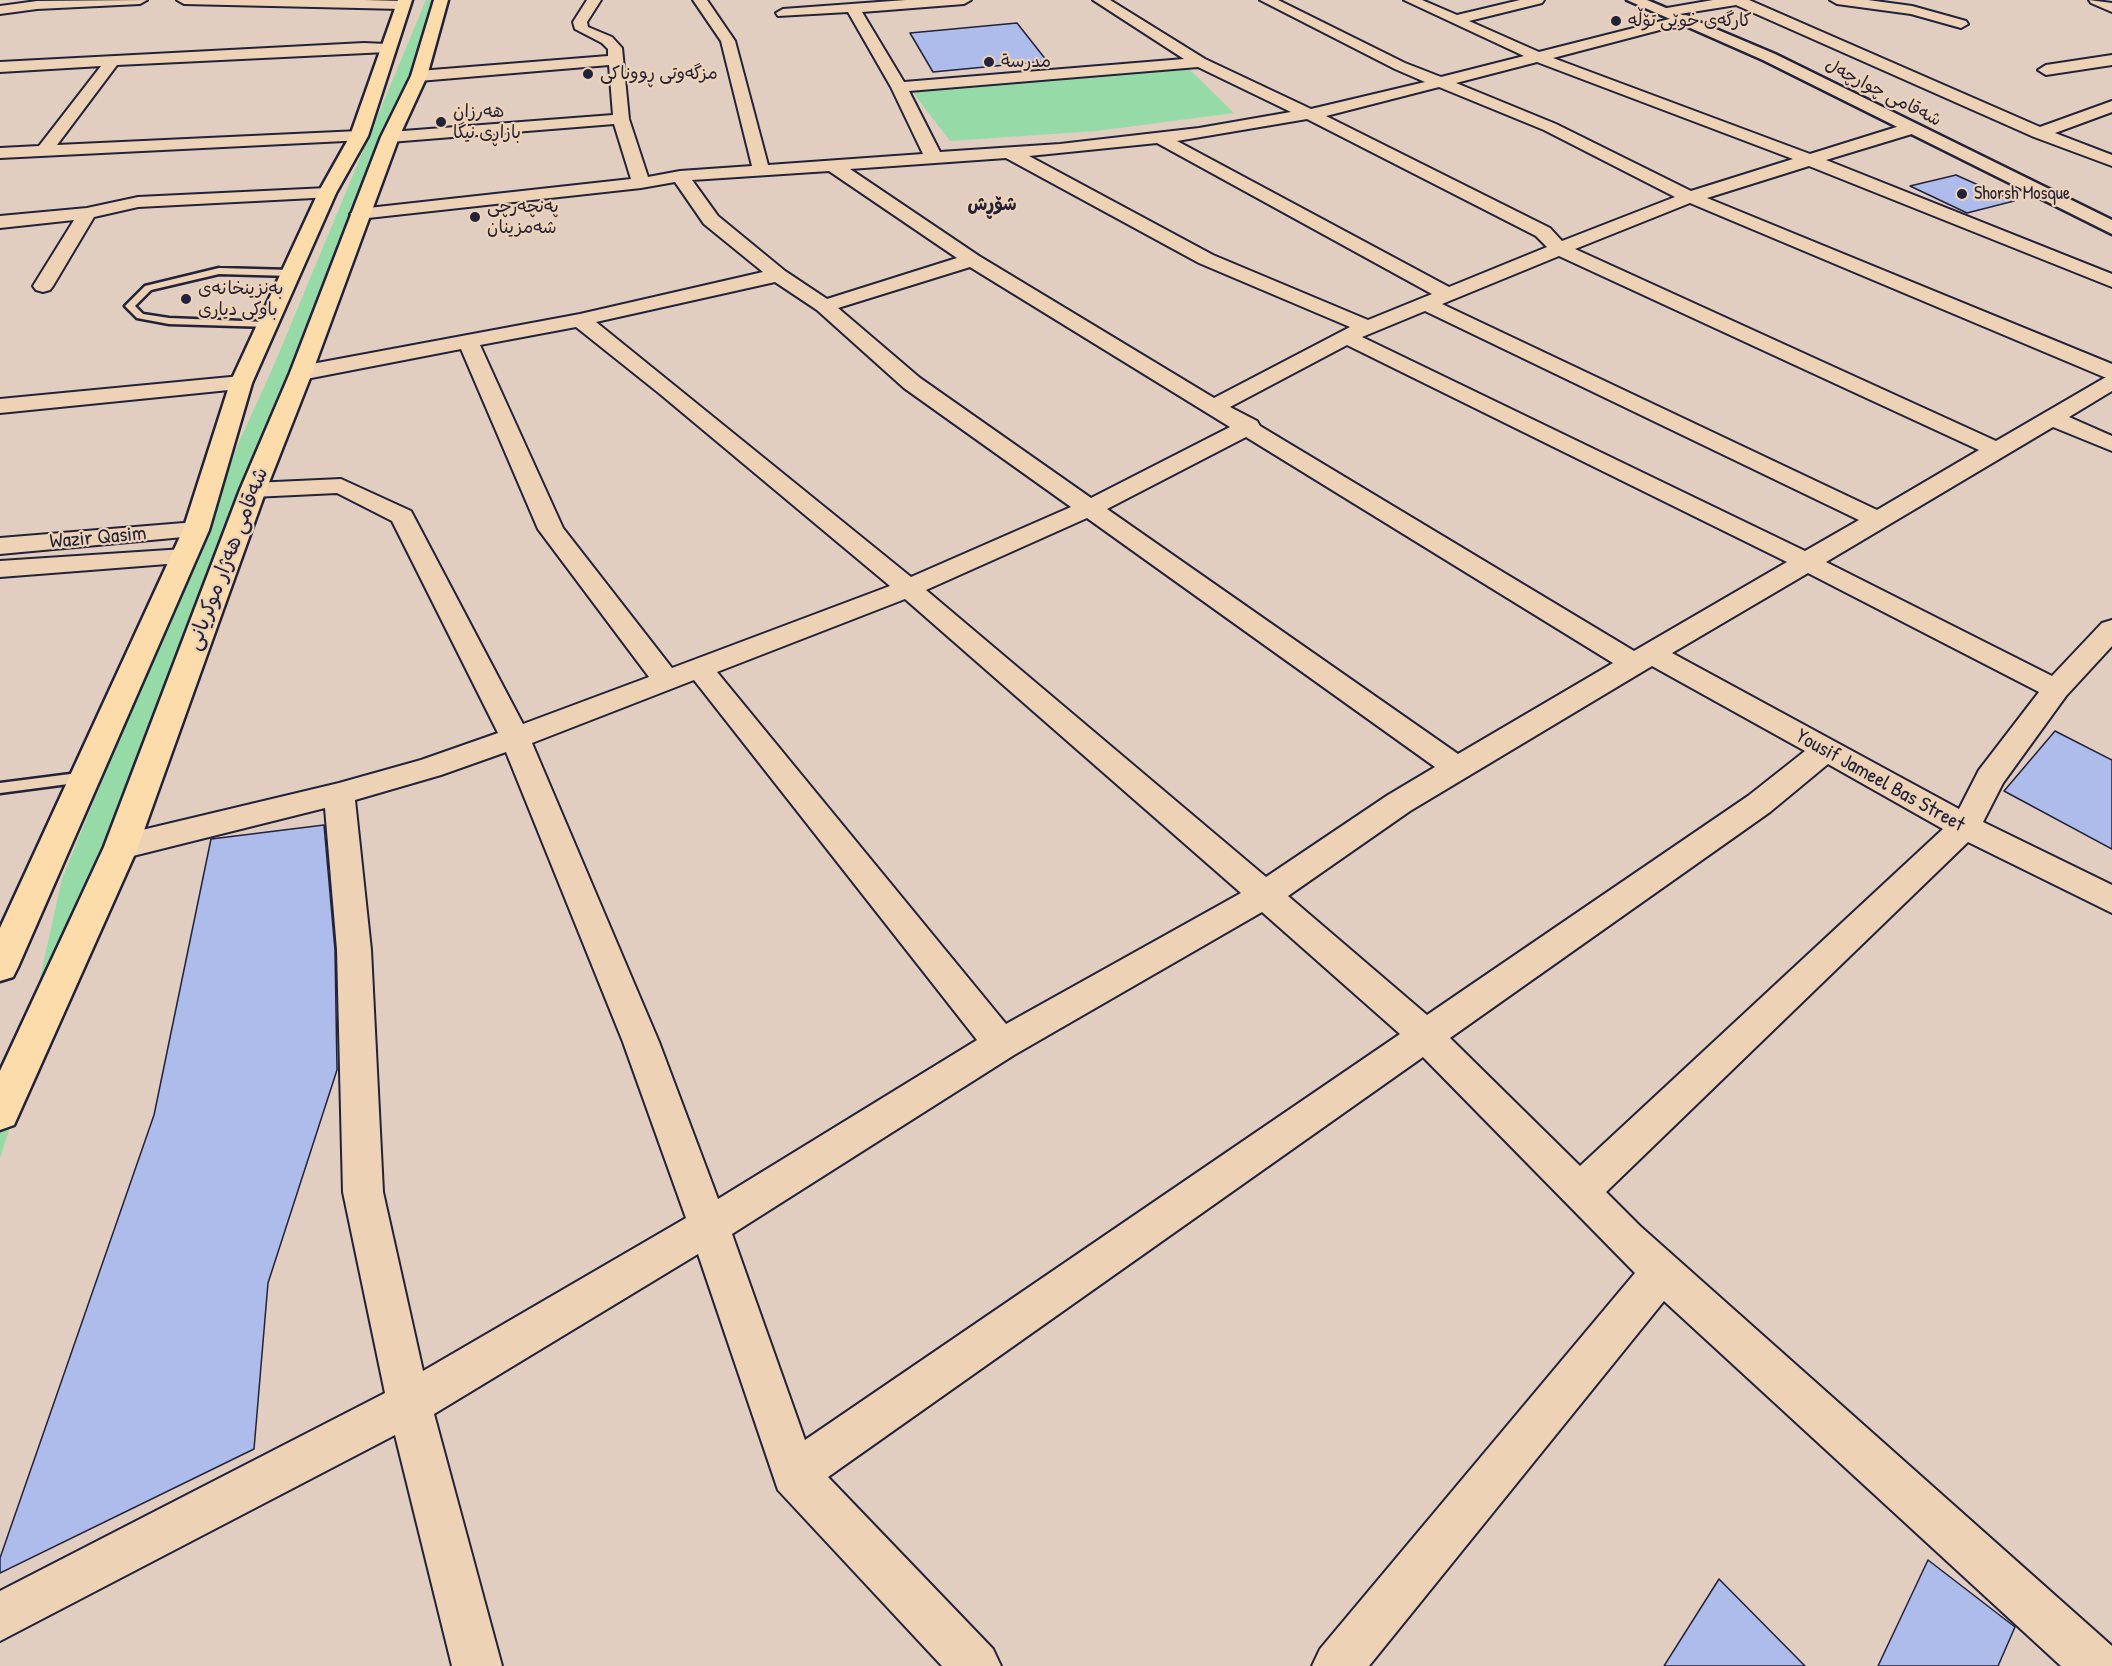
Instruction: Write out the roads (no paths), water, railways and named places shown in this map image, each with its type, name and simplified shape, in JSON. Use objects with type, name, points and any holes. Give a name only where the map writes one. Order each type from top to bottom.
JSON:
[{"type":"highway","name":"شەقامی ھەژار موکریانی","points":[[0,1113],[121,847],[252,489],[301,373],[359,214],[390,137],[419,76],[441,0]]},
{"type":"highway","name":"شەقامی ھەژار موکریانی","points":[[0,968],[196,530],[241,383],[327,193],[358,136],[404,2]]},
{"type":"main road","name":"شەقامی چوارچەل","points":[[1634,0],[1685,19],[1769,57],[1909,129],[2112,228]]},
{"type":"street","points":[[0,10],[40,3],[140,0]]},
{"type":"street","points":[[184,0],[404,2]]},
{"type":"street","points":[[594,0],[580,22],[582,29],[607,40],[615,48],[621,119],[641,183]]},
{"type":"street","points":[[700,0],[728,41],[761,170]]},
{"type":"street","points":[[783,13],[964,0]]},
{"type":"street","points":[[1267,0],[1400,66],[1550,127],[1690,197],[2112,372]]},
{"type":"street","points":[[1411,0],[1538,57],[1810,160],[2112,281]]},
{"type":"street","points":[[1455,20],[1537,0]]},
{"type":"street","points":[[1667,12],[1738,0],[2040,133],[2112,161]]},
{"type":"street","points":[[1837,0],[1912,10],[1961,24]]},
{"type":"street","points":[[2096,0],[2112,9]]},
{"type":"street","points":[[1111,2],[1124,16],[1200,62],[1279,102],[1312,114],[1543,232],[1559,249],[1995,449]]},
{"type":"street","points":[[852,7],[899,87],[934,158]]},
{"type":"street","points":[[359,214],[641,183],[680,176],[934,158],[1160,138],[1312,114],[1685,19]]},
{"type":"street","points":[[0,67],[364,47],[387,48]]},
{"type":"street","points":[[419,76],[616,60]]},
{"type":"street","points":[[2046,70],[2112,60]]},
{"type":"street","points":[[45,150],[112,62]]},
{"type":"street","points":[[899,87],[1200,62]]},
{"type":"street","points":[[2040,133],[2110,108]]},
{"type":"street","points":[[390,137],[621,119]]},
{"type":"street","points":[[1216,406],[1357,332],[1559,249],[1690,197],[1909,129]]},
{"type":"street","points":[[0,153],[358,136]]},
{"type":"street","points":[[1160,138],[1449,295]]},
{"type":"street","points":[[1008,152],[1206,259],[1357,332],[2056,689]]},
{"type":"street","name":"Yousif Jameel Bas Street","points":[[832,165],[972,260],[1644,659],[1825,751],[1965,828],[2112,900]]},
{"type":"street","points":[[680,176],[711,220],[778,274],[824,306],[912,382],[1088,509],[1224,602],[1457,768]]},
{"type":"street","points":[[0,222],[87,213],[138,202],[327,193]]},
{"type":"street","points":[[43,286],[87,213]]},
{"type":"street","points":[[824,306],[972,260]]},
{"type":"street","points":[[301,373],[580,320],[778,274]]},
{"type":"street","points":[[1426,304],[1878,520]]},
{"type":"street","points":[[580,320],[668,389],[908,588],[1265,894],[1426,1036],[1662,1272],[2097,1666]]},
{"type":"street","points":[[468,342],[551,529],[666,680]]},
{"type":"street","points":[[0,1617],[409,1404],[709,1226],[1001,1044],[1265,894],[1399,803],[1457,768],[2112,382]]},
{"type":"street","points":[[0,406],[241,383]]},
{"type":"street","points":[[2052,418],[2112,444]]},
{"type":"street","points":[[121,847],[339,794],[430,768],[515,738],[908,588],[1088,509],[1249,426]]},
{"type":"street","points":[[252,489],[341,486],[402,516],[515,738],[641,1042],[709,1226],[794,1473],[976,1666]]},
{"type":"street","name":"Wazir Qasim","points":[[0,546],[196,530]]},
{"type":"street","name":"Wazir Qasim","points":[[0,569],[184,557]]},
{"type":"street","points":[[1580,1192],[1965,828],[1990,778],[2056,689],[2112,629]]},
{"type":"street","points":[[699,668],[1001,1044]]},
{"type":"street","points":[[794,1473],[1759,804],[1825,751]]},
{"type":"street","points":[[339,794],[354,950],[363,1192],[409,1404],[477,1666]]},
{"type":"street","points":[[1337,1666],[1662,1272]]},
{"type":"lane","points":[[267,325],[169,321],[140,316],[130,306],[148,288],[219,271],[291,273]]},
{"type":"lane","points":[[0,788],[86,777]]},
{"type":"place","name":"کارگەی خوێی تۆڵە","points":[[1616,21]]},
{"type":"place","name":"مدرسة","points":[[989,62]]},
{"type":"place","name":"مزگەوتی ڕووناکی","points":[[588,74]]},
{"type":"place","name":"هەرزان بازاڕی نیگا","points":[[441,122]]},
{"type":"place","name":"Shorsh Mosque","points":[[1962,194]]},
{"type":"place","name":"پەنچەرچی شەمزینان","points":[[475,217]]},
{"type":"place","name":"بەنزینخانەی باوکی دیاری","points":[[186,299]]},
{"type":"district","name":"شۆڕش","points":[[992,205]]}]
